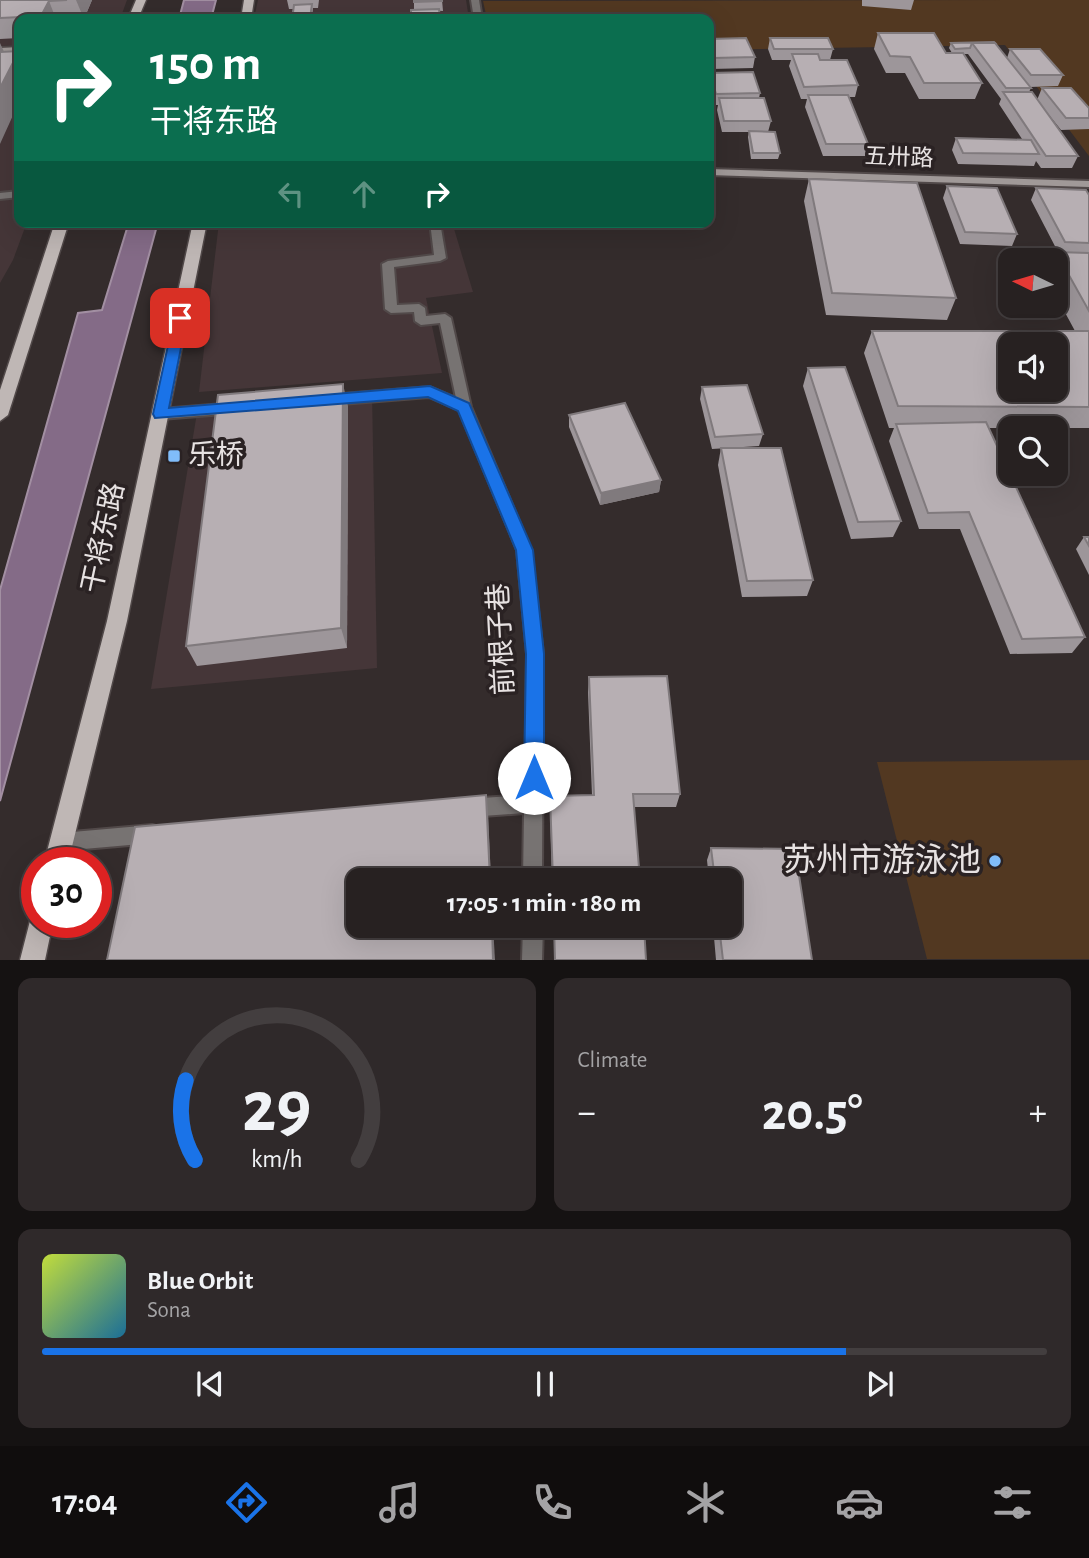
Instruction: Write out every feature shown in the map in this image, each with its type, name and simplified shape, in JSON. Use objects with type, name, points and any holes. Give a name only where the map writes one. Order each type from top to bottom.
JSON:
[{"type":"main road","points":[[0,415],[60,228]]},
{"type":"main road","name":"干将东路","points":[[60,847],[117,621],[199,228]]},
{"type":"main road","points":[[32,960],[37,938]]},
{"type":"street","name":"五卅路","points":[[714,172],[1089,184]]},
{"type":"street","name":"前根子巷","points":[[436,228],[440,258],[388,264],[391,309],[419,308],[421,321],[445,318],[464,407],[524,550],[535,654],[533,868]]},
{"type":"street","points":[[309,402],[430,391],[464,407]]},
{"type":"street","points":[[161,414],[255,406]]},
{"type":"street","points":[[450,810],[534,803]]},
{"type":"street","points":[[61,842],[172,833]]},
{"type":"street","points":[[532,960],[533,938]]},
{"type":"shaded area","points":[[0,0],[127,0],[122,14],[14,14],[14,45],[0,46]]},
{"type":"shaded area","points":[[184,0],[216,0],[212,14],[180,14]]},
{"type":"shaded area","points":[[258,0],[466,0],[468,14],[255,14]]},
{"type":"shaded area","points":[[1089,0],[1089,156],[1005,45],[714,50],[714,14],[486,14],[483,1]]},
{"type":"shaded area","points":[[14,68],[14,228],[25,228],[13,260],[0,283],[0,69]]},
{"type":"shaded area","points":[[127,228],[156,228],[0,801],[0,590],[78,313],[102,310]]},
{"type":"shaded area","points":[[218,228],[454,228],[473,292],[426,298],[442,373],[199,392]]},
{"type":"shaded area","points":[[372,393],[377,668],[151,689],[198,407]]},
{"type":"shaded area","name":"苏州市游泳池","points":[[1089,760],[1089,959],[927,959],[877,762]]},
{"type":"building","points":[[0,0],[67,0],[49,1],[42,14],[14,14],[14,17],[0,18]]},
{"type":"building","points":[[442,0],[442,1],[414,2]]},
{"type":"building","points":[[312,4],[311,14],[293,14],[294,5]]},
{"type":"building","points":[[439,9],[440,14],[411,14],[411,10]]},
{"type":"building","points":[[878,33],[934,33],[946,53],[963,53],[982,83],[924,83],[910,57],[890,56]]},
{"type":"building","points":[[746,38],[755,57],[714,58],[714,39]]},
{"type":"building","points":[[770,38],[828,38],[833,49],[774,49]]},
{"type":"building","points":[[994,42],[972,43],[970,48],[955,49],[951,43]]},
{"type":"building","points":[[972,43],[995,43],[1031,88],[1006,88]]},
{"type":"building","points":[[1010,49],[1040,49],[1063,75],[1031,75]]},
{"type":"building","points":[[14,51],[14,61],[0,88],[0,52]]},
{"type":"building","points":[[792,54],[818,54],[820,60],[847,60],[858,85],[804,87]]},
{"type":"building","points":[[753,72],[760,93],[716,94],[714,73]]},
{"type":"building","points":[[1042,88],[1071,88],[1089,108],[1089,118],[1066,118]]},
{"type":"building","points":[[1003,92],[1032,92],[1078,156],[1046,156]]},
{"type":"building","points":[[808,95],[848,95],[868,144],[826,144]]},
{"type":"building","points":[[719,98],[764,98],[771,121],[724,121]]},
{"type":"building","points":[[749,131],[775,132],[780,153],[753,153]]},
{"type":"building","points":[[956,138],[1031,140],[1039,154],[963,153]]},
{"type":"building","points":[[891,146],[912,146],[917,161],[897,161]]},
{"type":"building","points":[[809,179],[917,183],[956,298],[832,293]]},
{"type":"building","points":[[947,186],[997,188],[1017,234],[965,232]]},
{"type":"building","points":[[1036,188],[1086,190],[1089,195],[1089,243],[1065,242]]},
{"type":"building","points":[[1068,252],[1089,253],[1089,311],[1068,273]]},
{"type":"building","points":[[872,331],[1089,331],[1089,407],[898,406]]},
{"type":"building","points":[[845,367],[901,521],[858,522],[808,368]]},
{"type":"building","points":[[343,384],[341,628],[186,646],[218,395]]},
{"type":"building","points":[[747,385],[763,434],[715,437],[702,387]]},
{"type":"building","points":[[625,403],[661,480],[601,493],[569,415]]},
{"type":"building","points":[[986,422],[998,448],[998,486],[1015,486],[1085,637],[1022,639],[969,512],[928,513],[896,424]]},
{"type":"building","points":[[721,448],[781,448],[813,580],[747,581]]},
{"type":"building","points":[[667,676],[680,794],[633,794],[639,868],[553,868],[550,796],[594,795],[589,677]]},
{"type":"building","points":[[486,795],[489,868],[346,868],[346,938],[492,938],[493,960],[107,960],[135,827]]},
{"type":"building","points":[[711,848],[795,849],[812,960],[723,960],[720,938],[742,938],[742,868],[714,868]]},
{"type":"building","points":[[554,938],[645,938],[646,960],[555,960]]},
{"type":"place","name":"乐桥","points":[[174,456]]},
{"type":"place","name":"苏州市游泳池","points":[[995,861]]},
{"type":"route","points":[[180,318],[161,414],[430,391],[464,407],[524,550],[535,654],[534,778]]}]
